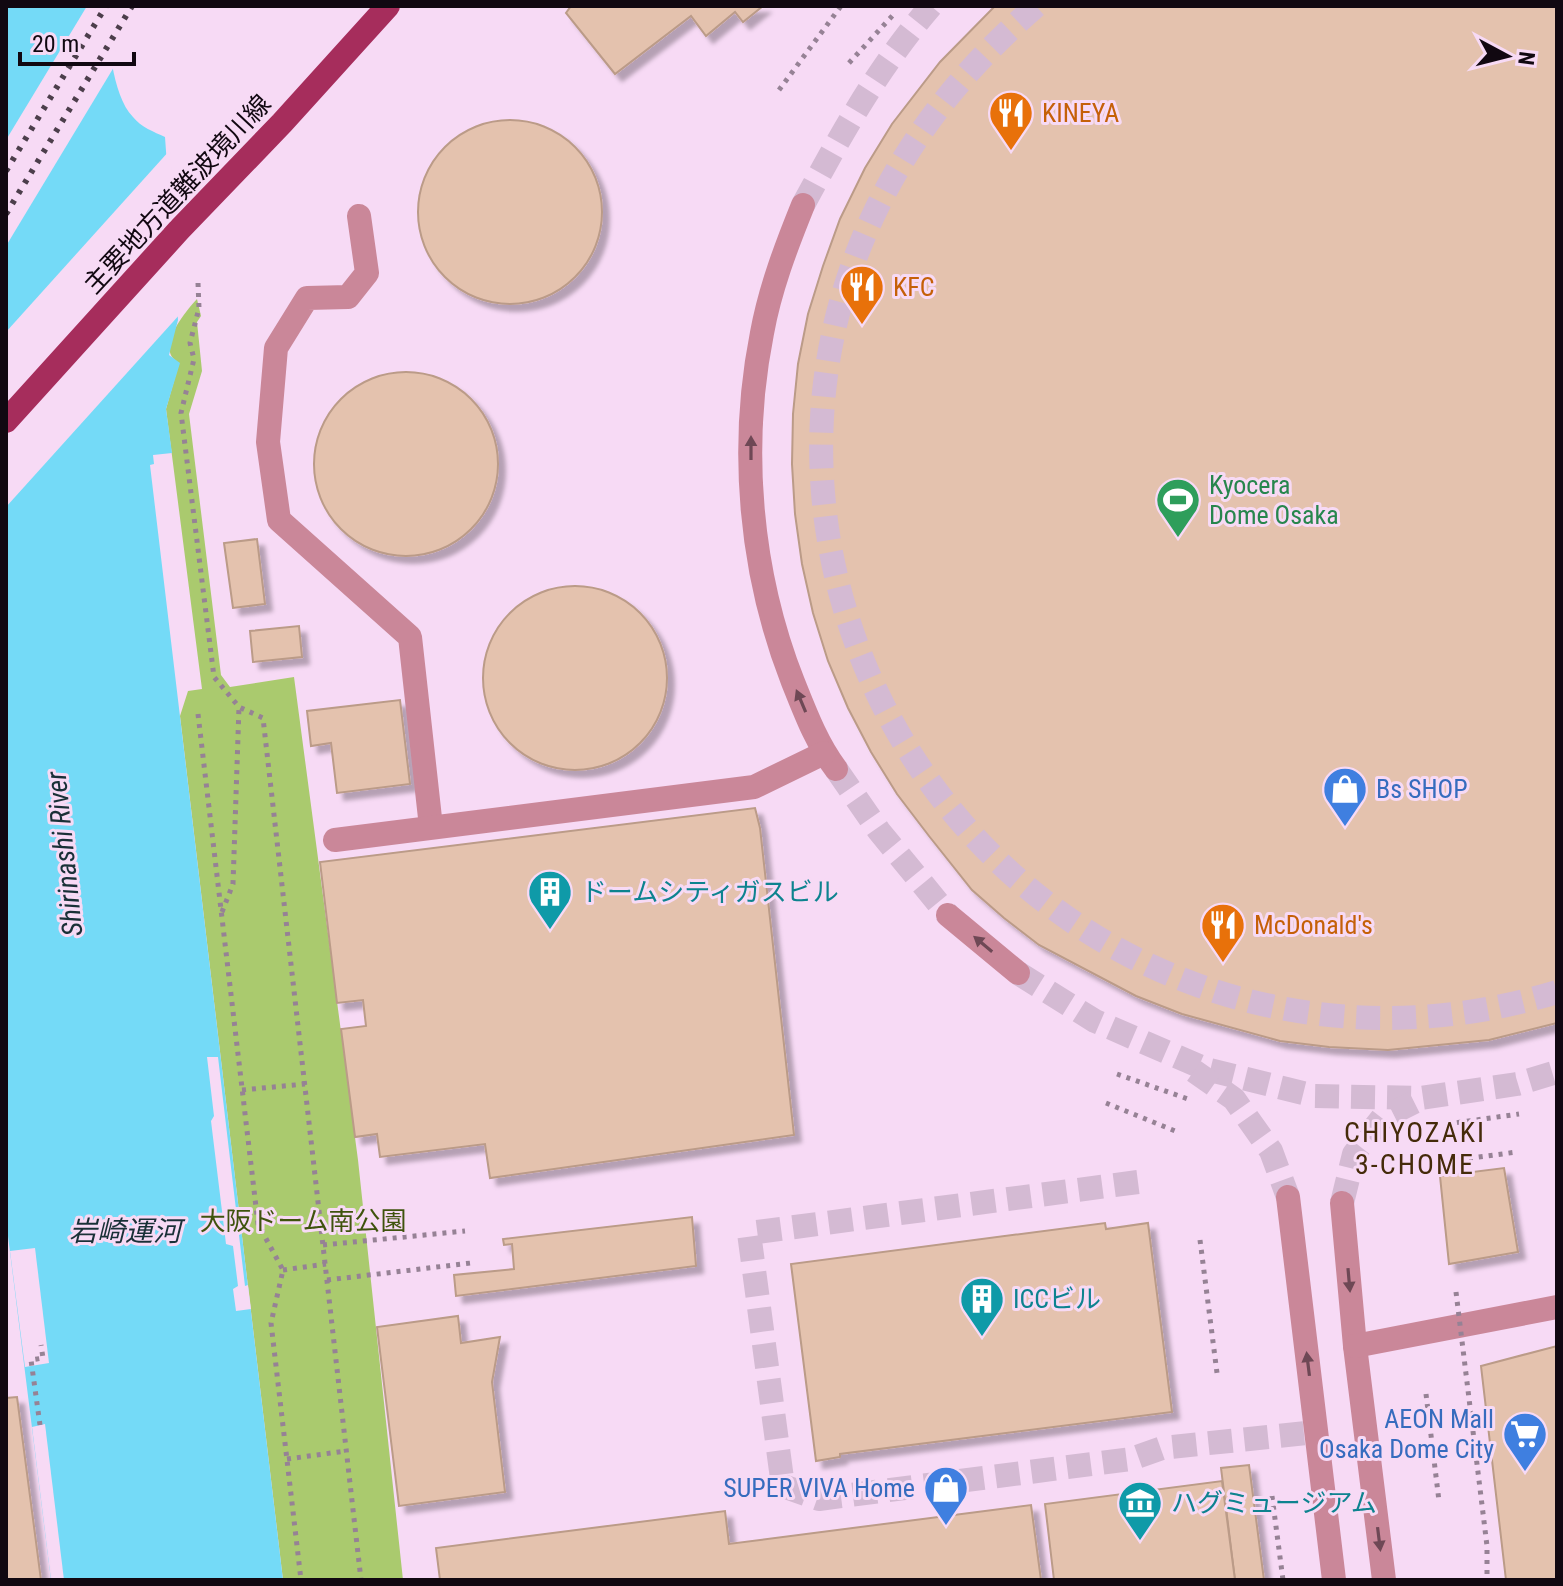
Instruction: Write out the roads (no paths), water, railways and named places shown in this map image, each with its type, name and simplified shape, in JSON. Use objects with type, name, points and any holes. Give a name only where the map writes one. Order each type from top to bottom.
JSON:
[{"type":"main road","name":"主要地方道難波境川線","points":[[6,421],[388,6]]},
{"type":"street","points":[[335,840],[754,787],[830,761],[779,647],[755,538],[751,479],[751,421],[762,333],[775,279],[803,205]]},
{"type":"street","points":[[359,216],[367,273],[348,297],[307,298],[276,348],[268,442],[279,520],[410,637],[431,827]]},
{"type":"street","points":[[948,915],[1018,973]]},
{"type":"street","points":[[1288,1197],[1334,1580]]},
{"type":"street","points":[[1342,1203],[1355,1346],[1384,1580]]},
{"type":"street","points":[[1355,1346],[1557,1307]]},
{"type":"water","name":"岩崎運河","points":[[6,6],[104,6],[115,80],[126,107],[140,124],[165,137],[178,320],[169,355],[180,363],[166,409],[172,453],[153,455],[154,464],[150,465],[283,1580],[51,1580],[6,1220]]},
{"type":"tunnel","points":[[803,205],[877,78],[931,6]]},
{"type":"tunnel","points":[[1036,6],[964,77],[905,157],[873,216],[834,330],[821,447],[833,562],[868,672],[924,773],[999,862],[1091,934],[1200,986],[1244,1000],[1288,1009],[1378,1018],[1468,1012],[1557,992]]},
{"type":"tunnel","points":[[836,769],[879,831],[948,915]]},
{"type":"tunnel","points":[[1018,973],[1095,1021],[1206,1069],[1315,1096],[1421,1098],[1517,1084],[1557,1072]]},
{"type":"tunnel","points":[[1194,1071],[1234,1099],[1271,1151],[1288,1197]]},
{"type":"tunnel","points":[[1342,1203],[1354,1154],[1382,1118],[1416,1101]]},
{"type":"tunnel","points":[[1138,1182],[749,1233],[783,1486],[819,1499],[1131,1459],[1162,1448],[1316,1432]]},
{"type":"railway","points":[[6,171],[106,6]]},
{"type":"railway","points":[[6,214],[132,6]]},
{"type":"place","name":"KINEYA","points":[[1011,152]]},
{"type":"place","name":"KFC","points":[[862,326]]},
{"type":"place","name":"Kyocera Dome Osaka","points":[[1178,539]]},
{"type":"place","name":"Bs SHOP","points":[[1345,828]]},
{"type":"place","name":"ドームシティガスビル","points":[[550,931]]},
{"type":"place","name":"McDonald's","points":[[1223,964]]},
{"type":"place","name":"ICCビル","points":[[982,1338]]},
{"type":"place","name":"AEON Mall Osaka Dome City","points":[[1525,1473]]},
{"type":"place","name":"SUPER VIVA Home","points":[[946,1527]]},
{"type":"place","name":"ハグミュージアム","points":[[1140,1542]]},
{"type":"district","name":"CHIYOZAKI 3-CHOME","points":[[1415,1148]]},
{"type":"water label","name":"Shirinashi River","points":[[64,854]]},
{"type":"park label","name":"大阪ドーム南公園","points":[[303,1221]]}]
